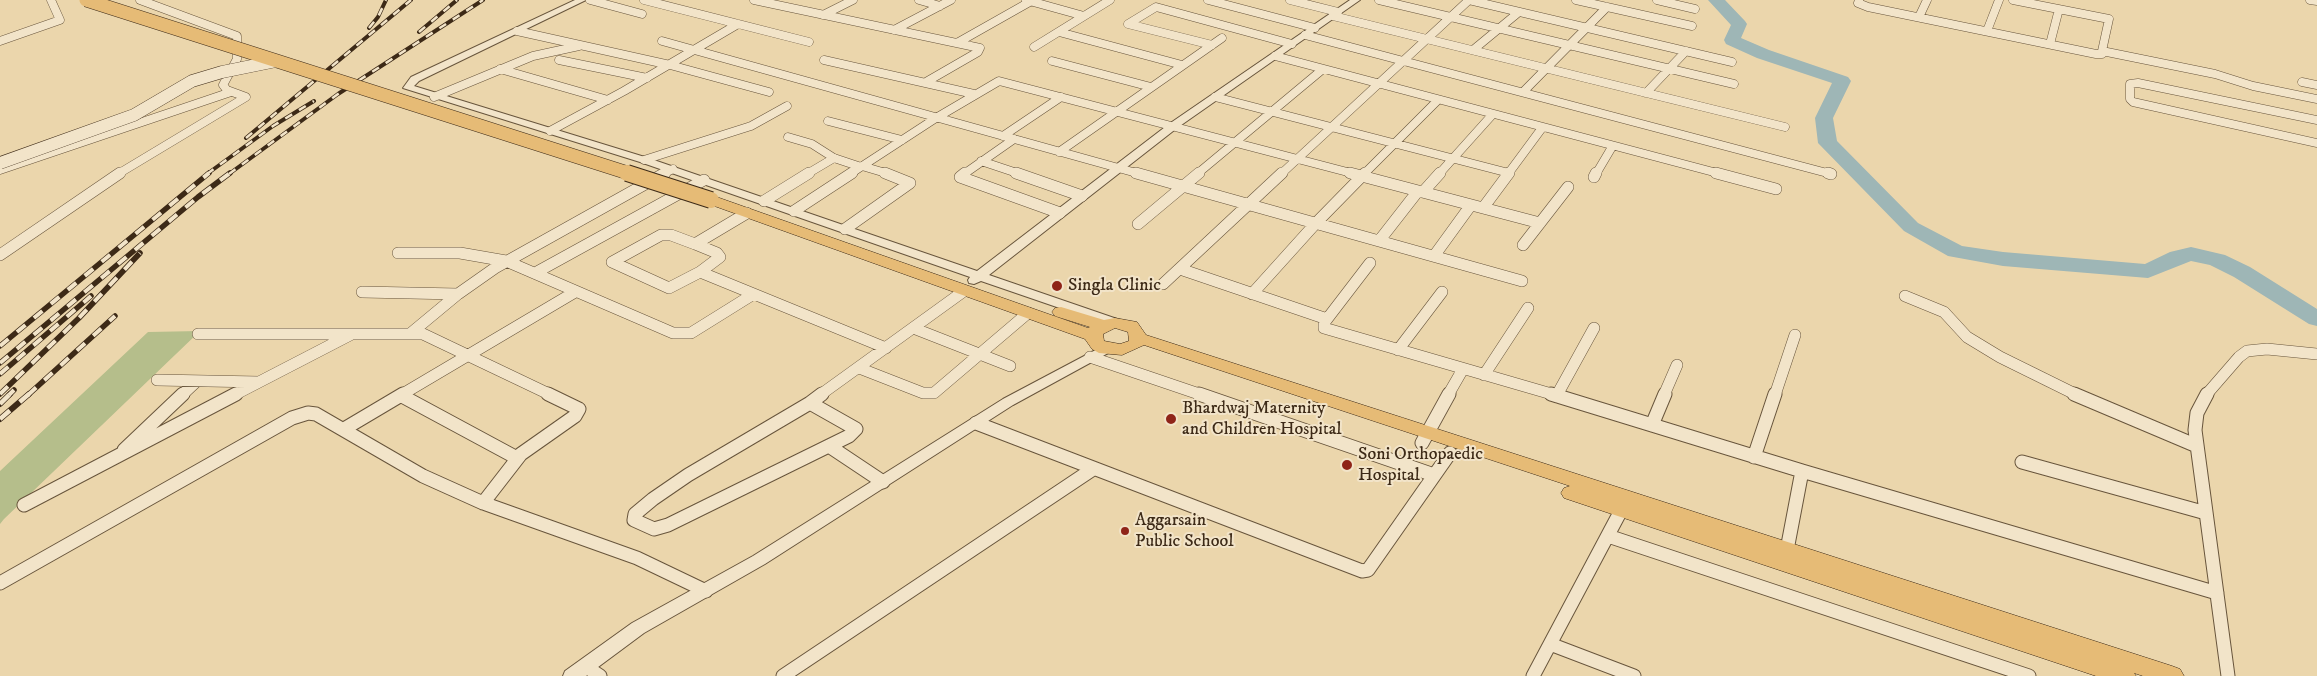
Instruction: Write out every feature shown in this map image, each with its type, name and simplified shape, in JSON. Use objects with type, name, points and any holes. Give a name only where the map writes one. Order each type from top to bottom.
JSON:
[{"type":"main road","points":[[86,0],[276,61],[716,197],[748,213],[972,283],[1028,313],[1101,338],[1130,326],[1136,330],[1135,342]]},
{"type":"main road","points":[[112,0],[716,197],[972,283],[1101,338],[1122,350],[1135,342],[1786,557],[2172,676]]},
{"type":"main road","points":[[0,163],[134,115],[179,87],[199,79],[222,72],[276,61]]},
{"type":"main road","points":[[1425,438],[1450,452],[1625,504]]},
{"type":"main road","points":[[1786,557],[2124,676]]},
{"type":"street","points":[[0,41],[60,20],[61,18],[53,0]]},
{"type":"street","points":[[0,255],[104,184],[246,97],[231,92],[223,85],[237,59],[237,36],[140,0]]},
{"type":"street","points":[[582,0],[415,79],[408,86],[414,91],[644,160],[764,200],[845,229],[972,283]]},
{"type":"street","points":[[590,0],[642,14]]},
{"type":"street","points":[[644,0],[810,42]]},
{"type":"street","points":[[754,0],[957,43],[981,50],[926,82]]},
{"type":"street","points":[[771,4],[780,0]]},
{"type":"street","points":[[822,15],[853,0]]},
{"type":"street","points":[[919,0],[940,6]]},
{"type":"street","points":[[894,30],[951,0]]},
{"type":"street","points":[[1034,47],[1110,0]]},
{"type":"street","points":[[1208,0],[1315,28]]},
{"type":"street","points":[[1290,0],[1428,39],[1785,127]]},
{"type":"street","points":[[810,403],[856,429],[849,436],[661,528],[649,528],[634,520],[635,514],[639,510],[669,488],[810,403],[859,368],[972,283],[1173,126],[1356,0]]},
{"type":"street","points":[[1379,0],[1734,84]]},
{"type":"street","points":[[1163,284],[1469,0],[1732,62]]},
{"type":"street","points":[[1657,0],[1695,9]]},
{"type":"street","points":[[1859,0],[1858,3],[1862,5],[2102,54],[2109,19],[2012,0]]},
{"type":"street","points":[[1919,17],[1927,0]]},
{"type":"street","points":[[1987,31],[1999,0]]},
{"type":"street","points":[[2310,0],[2317,1]]},
{"type":"street","points":[[957,43],[1029,1],[1084,16]]},
{"type":"street","points":[[1581,1],[1692,26]]},
{"type":"street","points":[[1212,45],[1128,22],[1156,7],[1292,44]]},
{"type":"street","points":[[1523,92],[1607,7]]},
{"type":"street","points":[[2050,44],[2059,9]]},
{"type":"street","points":[[1474,50],[1519,12]]},
{"type":"street","points":[[550,131],[670,65],[738,24]]},
{"type":"street","points":[[517,31],[670,65],[769,92]]},
{"type":"street","points":[[1059,32],[1182,65]]},
{"type":"street","points":[[1305,35],[1831,174]]},
{"type":"street","points":[[1058,152],[1222,38]]},
{"type":"street","points":[[662,42],[1522,280]]},
{"type":"street","points":[[434,97],[533,56],[584,45]]},
{"type":"street","points":[[1646,93],[1686,51]]},
{"type":"street","points":[[2102,51],[2215,74],[2253,86],[2317,99]]},
{"type":"street","points":[[1275,56],[1776,189]]},
{"type":"street","points":[[559,60],[647,78]]},
{"type":"street","points":[[824,60],[974,94]]},
{"type":"street","points":[[1052,61],[1151,87]]},
{"type":"street","points":[[1138,224],[1323,68]]},
{"type":"street","points":[[500,69],[608,100]]},
{"type":"street","points":[[794,211],[936,118],[999,81],[1540,223]]},
{"type":"street","points":[[2302,82],[2317,85]]},
{"type":"street","points":[[2317,120],[2138,83],[2130,84],[2130,99],[2133,102],[2317,143]]},
{"type":"street","points":[[0,170],[231,92]]},
{"type":"street","points":[[1003,136],[1061,97]]},
{"type":"street","points":[[1216,97],[1509,173]]},
{"type":"street","points":[[1252,294],[1316,223],[1438,100]]},
{"type":"street","points":[[644,160],[751,126],[787,106]]},
{"type":"street","points":[[1379,241],[1492,115]]},
{"type":"street","points":[[828,121],[902,140]]},
{"type":"street","points":[[1483,208],[1542,128]]},
{"type":"street","points":[[788,137],[812,144],[834,158],[906,180],[910,183],[845,229]]},
{"type":"street","points":[[1014,140],[960,177],[1060,213]]},
{"type":"street","points":[[1594,177],[1612,146]]},
{"type":"street","points":[[764,200],[834,158]]},
{"type":"street","points":[[981,161],[1082,196]]},
{"type":"street","points":[[411,334],[458,294],[506,261],[674,170]]},
{"type":"street","points":[[535,273],[704,180]]},
{"type":"street","points":[[1523,246],[1568,188]]},
{"type":"street","points":[[1434,256],[1471,205]]},
{"type":"street","points":[[695,244],[748,213]]},
{"type":"street","points":[[671,235],[695,244],[717,254],[720,258],[700,272],[670,288],[612,262],[616,258],[660,236],[671,235]]},
{"type":"street","points":[[398,254],[460,254],[506,261],[674,333],[683,334],[699,329],[752,295]]},
{"type":"street","points":[[1370,263],[1322,325],[1327,330],[1557,396],[1754,457],[2217,593]]},
{"type":"street","points":[[1180,269],[1327,319]]},
{"type":"street","points":[[700,272],[752,295],[886,348]]},
{"type":"street","points":[[362,292],[458,294]]},
{"type":"street","points":[[344,429],[575,292]]},
{"type":"street","points":[[1398,350],[1442,292]]},
{"type":"street","points":[[1905,296],[1944,312],[1967,337],[2030,373],[2197,446]]},
{"type":"street","points":[[1484,375],[1528,308]]},
{"type":"street","points":[[859,368],[928,394],[938,391],[1028,313]]},
{"type":"street","points":[[913,328],[1010,366]]},
{"type":"street","points":[[1557,396],[1594,328]]},
{"type":"street","points":[[198,334],[411,334],[430,336],[579,409],[575,416],[517,458],[496,489],[483,503]]},
{"type":"street","points":[[24,505],[352,334]]},
{"type":"street","points":[[1754,457],[1796,335]]},
{"type":"street","points":[[572,676],[638,628],[706,591],[882,482],[976,423],[1101,338],[1434,475]]},
{"type":"street","points":[[2228,676],[2195,430],[2197,413],[2203,399],[2239,357],[2247,351],[2257,349],[2317,354]]},
{"type":"street","points":[[1652,425],[1677,365]]},
{"type":"street","points":[[1425,438],[1463,369]]},
{"type":"street","points":[[157,380],[261,382]]},
{"type":"street","points":[[114,459],[197,380]]},
{"type":"street","points":[[402,396],[517,458]]},
{"type":"street","points":[[0,583],[302,414],[316,414],[423,476],[483,503],[637,558],[706,591]]},
{"type":"street","points":[[976,423],[1362,571],[1368,570],[1450,452]]},
{"type":"street","points":[[829,446],[882,482]]},
{"type":"street","points":[[2022,462],[2206,513]]},
{"type":"street","points":[[783,676],[1093,469]]},
{"type":"street","points":[[1786,557],[1802,471]]},
{"type":"street","points":[[1533,676],[1625,504]]},
{"type":"street","points":[[1608,536],[2029,676]]},
{"type":"street","points":[[1550,644],[1634,676]]},
{"type":"street","points":[[585,666],[600,676]]},
{"type":"green space","points":[[200,331],[0,524],[0,471],[148,332]]},
{"type":"waterway","points":[[1716,0],[1739,24],[1732,40],[1763,54],[1842,81],[1824,118],[1828,143],[1911,227],[1956,251],[2003,259],[2148,271],[2178,257],[2191,254],[2217,260],[2242,272],[2317,319]]},
{"type":"railway","points":[[369,28],[378,17],[386,0]]},
{"type":"railway","points":[[246,138],[411,0]]},
{"type":"railway","points":[[419,32],[457,0]]},
{"type":"railway","points":[[229,174],[338,94],[483,0]]},
{"type":"railway","points":[[207,174],[273,126],[314,101]]},
{"type":"railway","points":[[0,346],[209,173]]},
{"type":"railway","points":[[0,363],[198,197],[230,173]]},
{"type":"railway","points":[[0,394],[79,318],[140,253]]},
{"type":"railway","points":[[0,374],[91,296]]},
{"type":"railway","points":[[28,395],[115,316]]},
{"type":"railway","points":[[0,404],[14,390]]},
{"type":"railway","points":[[0,419],[29,394]]},
{"type":"place","name":"Singla Clinic","points":[[1057,286]]},
{"type":"place","name":"Bhardwaj Maternity and Children Hospital","points":[[1171,419]]},
{"type":"place","name":"Soni Orthopaedic Hospital","points":[[1347,465]]},
{"type":"place","name":"Aggarsain Public School","points":[[1125,531]]}]
